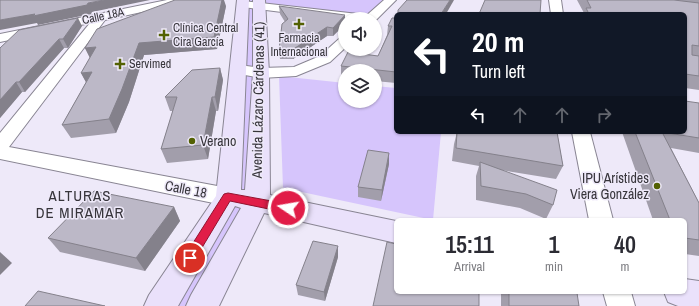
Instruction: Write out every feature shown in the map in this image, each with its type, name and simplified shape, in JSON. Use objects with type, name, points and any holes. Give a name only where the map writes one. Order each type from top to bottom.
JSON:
[{"type":"main road","name":"Avenida Lázaro Cárdenas (41)","points":[[160,306],[228,197],[239,70],[251,2]]},
{"type":"main road","name":"Avenida Lázaro Cárdenas (41)","points":[[202,306],[257,202],[261,73],[251,2]]},
{"type":"main road","name":"Calle 18","points":[[228,197],[394,232]]},
{"type":"main road","points":[[687,294],[699,296]]},
{"type":"street","name":"Calle 18A","points":[[0,38],[183,0]]},
{"type":"street","points":[[380,12],[390,0]]},
{"type":"street","points":[[555,0],[557,12]]},
{"type":"street","points":[[251,2],[338,15]]},
{"type":"street","points":[[0,146],[101,17]]},
{"type":"street","points":[[239,70],[261,73],[296,71],[325,59],[338,47]]},
{"type":"street","points":[[581,134],[601,218]]},
{"type":"street","name":"Calle 18","points":[[0,152],[228,197]]},
{"type":"street","points":[[618,294],[621,306]]},
{"type":"shaded area","points":[[243,0],[390,0],[377,12],[338,12],[338,15],[259,5],[257,202],[202,306],[161,306],[228,197]]},
{"type":"shaded area","points":[[279,76],[338,82],[338,108],[382,108],[382,87],[394,88],[394,134],[441,134],[433,218],[424,218],[283,188]]},
{"type":"building","points":[[0,0],[104,0],[33,16],[35,14],[0,20]]},
{"type":"building","points":[[175,0],[222,0],[214,37],[139,43],[109,119],[62,125],[92,72],[81,73],[96,47],[85,48],[97,29]]},
{"type":"building","points":[[407,0],[450,0],[442,12],[398,12]]},
{"type":"building","points":[[485,0],[541,0],[540,12],[480,12]]},
{"type":"building","points":[[587,0],[674,0],[699,3],[699,46],[692,45],[692,55],[699,56],[699,76],[687,74],[687,12],[588,12],[586,8],[591,8]]},
{"type":"building","points":[[279,6],[338,14],[338,23],[333,28],[327,27],[292,50],[279,50],[282,24],[288,19]]},
{"type":"building","points":[[78,18],[63,39],[59,39],[0,100],[0,48],[19,30]]},
{"type":"building","points":[[392,18],[394,18],[394,72],[382,70],[382,64],[342,64],[346,56],[382,56],[382,47],[392,26],[388,26]]},
{"type":"building","points":[[220,68],[215,97],[212,97],[203,145],[161,149],[177,97],[165,97],[192,70]]},
{"type":"building","points":[[687,101],[699,103],[699,138],[674,134],[687,134]]},
{"type":"building","points":[[457,134],[557,134],[563,166],[456,148]]},
{"type":"building","points":[[636,134],[663,134],[699,203],[699,240],[687,238],[687,218],[669,218]]},
{"type":"building","points":[[368,150],[389,153],[382,190],[358,187]]},
{"type":"building","points":[[480,162],[557,190],[553,205],[526,194],[481,186]]},
{"type":"building","points":[[94,191],[174,207],[136,258],[48,238]]},
{"type":"building","points":[[313,241],[338,246],[324,292],[296,285]]},
{"type":"building","points":[[387,242],[394,244],[394,294],[479,294],[479,306],[373,306]]},
{"type":"building","points":[[38,291],[105,306],[25,306]]},
{"type":"building","points":[[509,294],[577,294],[579,306],[509,306]]},
{"type":"place","name":"Farmacia Internacional","points":[[299,24]]},
{"type":"place","name":"Clínica Central Cira García","points":[[164,35]]},
{"type":"place","name":"Servimed","points":[[120,64]]},
{"type":"place","name":"Verano","points":[[192,141]]},
{"type":"place","name":"IPU Arístides Viera González","points":[[657,186]]},
{"type":"district","name":"ALTURAS DE MIRAMAR","points":[[80,204]]},
{"type":"route","points":[[190,258],[228,197],[288,208]]}]
